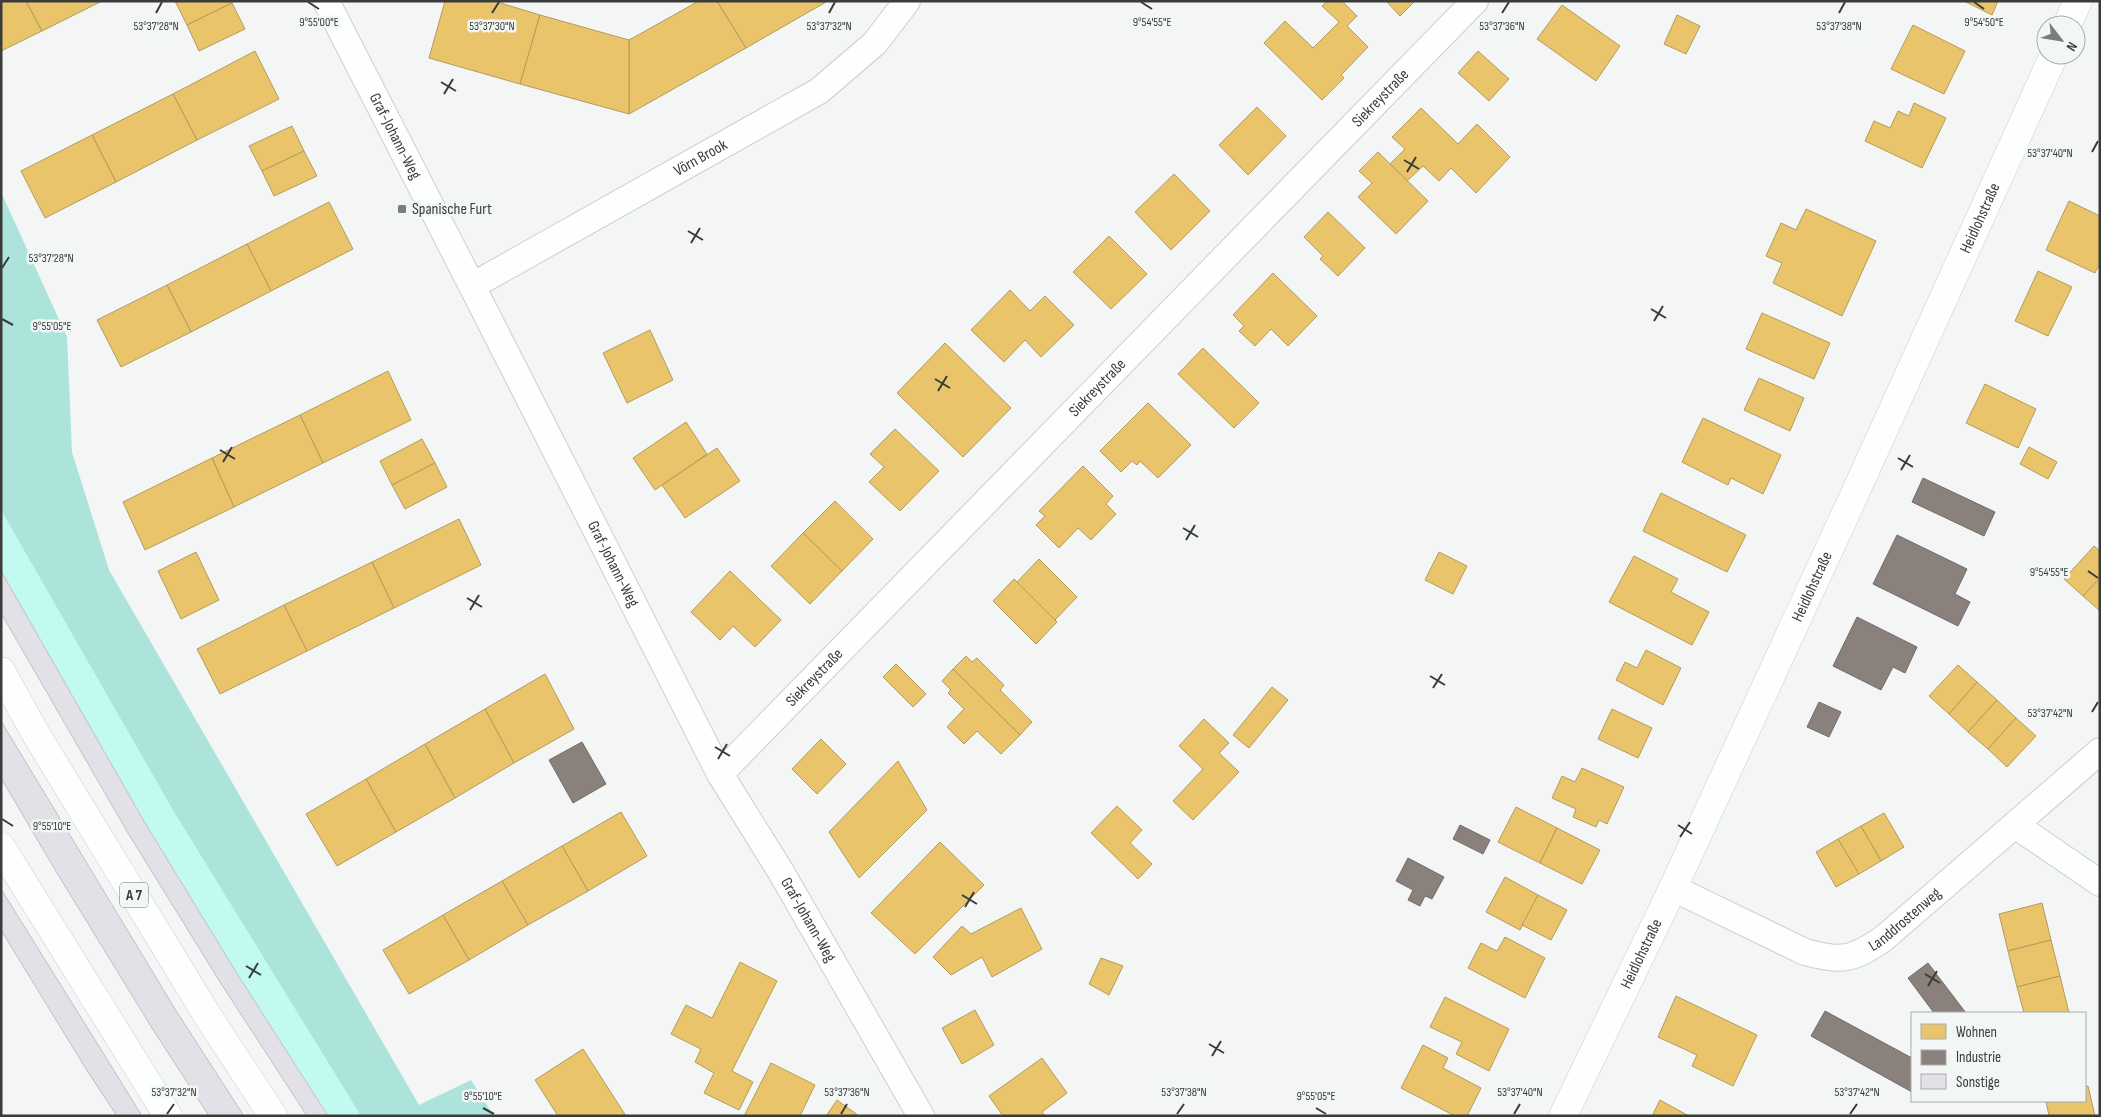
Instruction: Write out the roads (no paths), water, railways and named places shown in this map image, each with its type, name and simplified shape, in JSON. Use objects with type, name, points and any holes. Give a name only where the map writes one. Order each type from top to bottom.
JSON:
[{"type":"main road","points":[[2072,15],[2078,1]]},
{"type":"main road","name":"Heidlohstraße","points":[[1563,1116],[1673,888],[2049,65]]},
{"type":"main road","name":"A 7","points":[[1,671],[37,736],[209,1018],[273,1116]]},
{"type":"main road","points":[[1,847],[168,1116]]},
{"type":"street","name":"Graf-Johann-Weg","points":[[326,1],[720,774],[781,872],[922,1116]]},
{"type":"street","name":"Vörn Brook","points":[[472,286],[819,91],[874,43],[907,1]]},
{"type":"street","name":"Siekreystraße","points":[[720,774],[1475,1]]},
{"type":"street","name":"Landdrostenweg","points":[[1673,888],[1805,952],[1825,957],[1844,958],[1864,952],[1883,939],[2100,750]]},
{"type":"street","points":[[2015,825],[2100,883]]},
{"type":"place","name":"Spanische Furt","points":[[402,209]]}]
